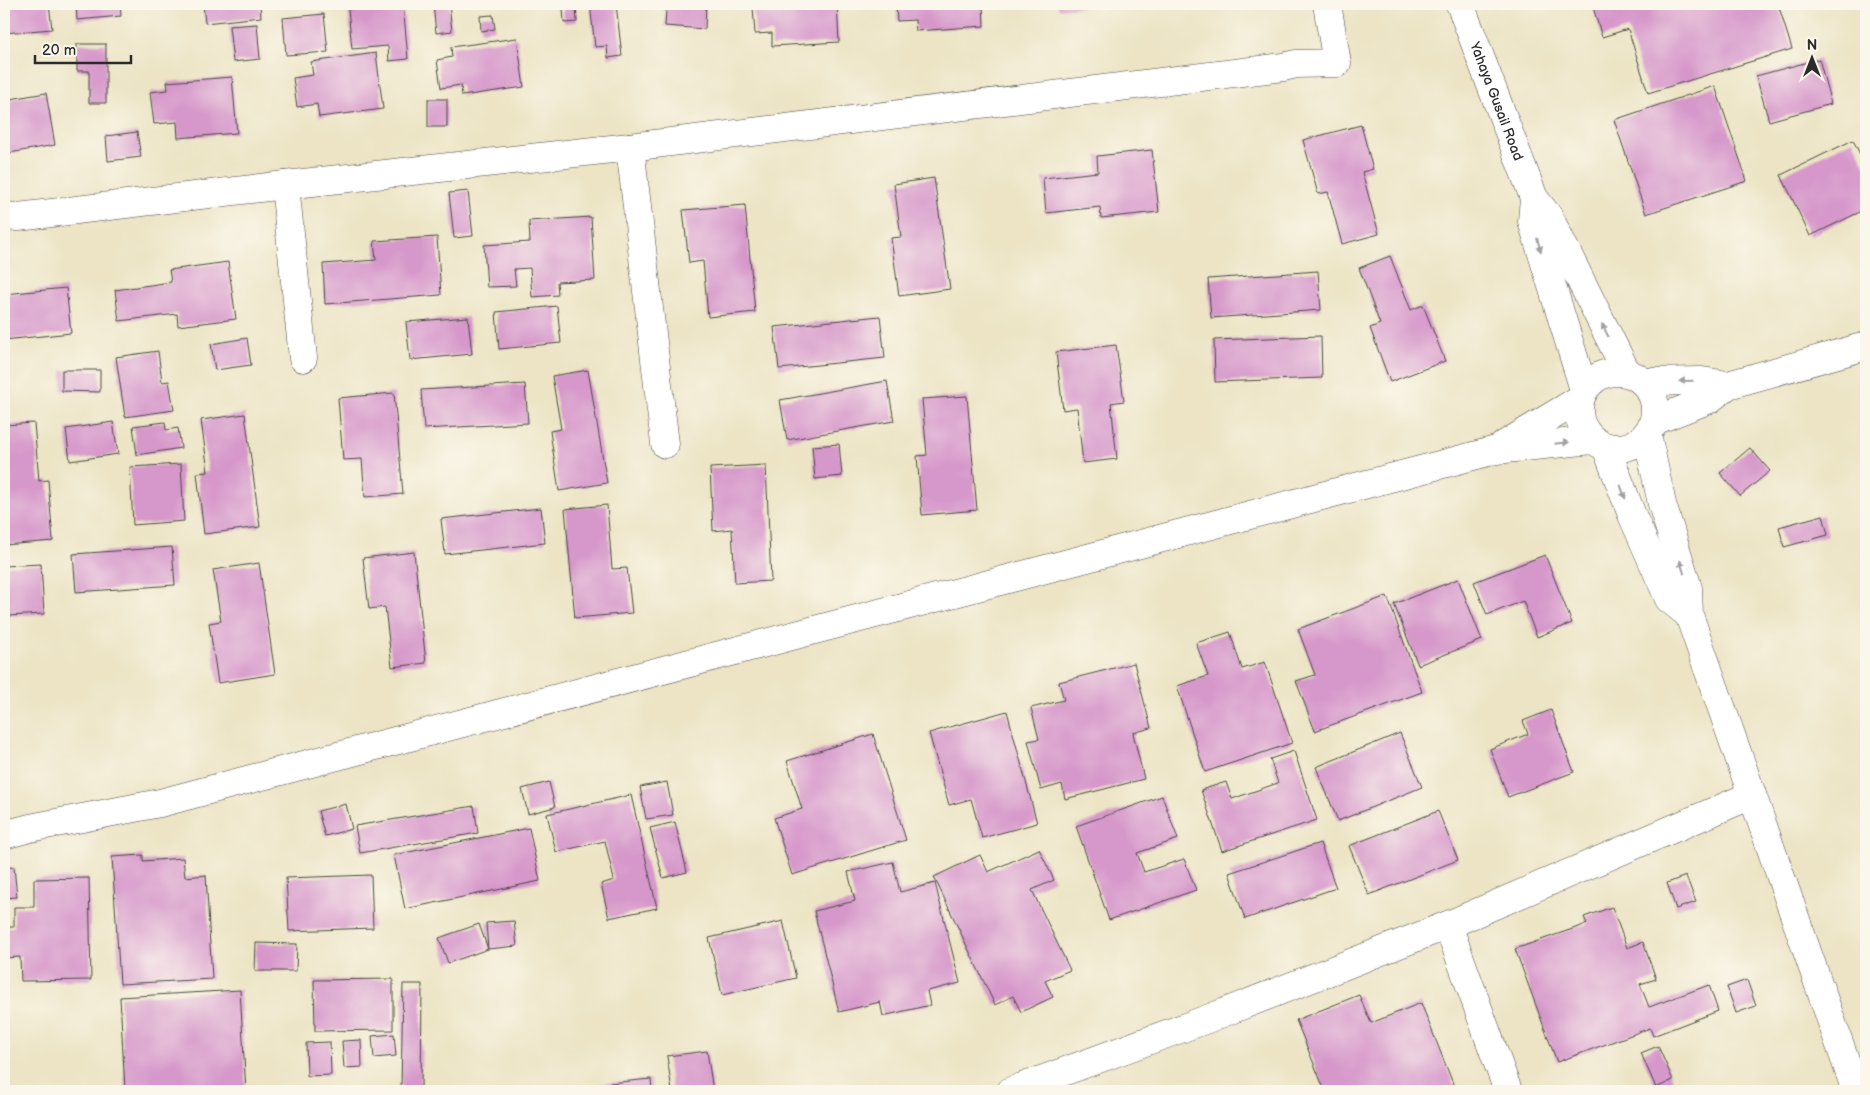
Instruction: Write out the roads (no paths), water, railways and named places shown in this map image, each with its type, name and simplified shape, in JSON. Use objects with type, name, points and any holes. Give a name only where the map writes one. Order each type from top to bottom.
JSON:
[{"type":"street","points":[[4,216],[18,217],[630,147],[1296,64],[1337,63],[1327,4]]},
{"type":"street","name":"Yahaya Gusail Road","points":[[1460,4],[1534,198]]},
{"type":"street","points":[[630,147],[665,444]]},
{"type":"street","points":[[285,185],[303,358]]},
{"type":"street","points":[[1534,198],[1550,217],[1636,378],[1652,393],[1656,407],[1651,427],[1662,504],[1688,588],[1689,615],[1752,794],[1857,1077]]},
{"type":"street","points":[[1534,198],[1532,221],[1582,395],[1579,414],[1584,429],[1600,443],[1669,599],[1689,615]]},
{"type":"street","points":[[4,835],[30,828],[160,803],[1496,450],[1600,443],[1621,448],[1636,444],[1651,427],[1710,399],[1728,385],[1866,346]]},
{"type":"street","points":[[1496,450],[1582,395],[1592,381],[1603,374],[1615,372],[1636,378],[1702,381],[1728,385]]},
{"type":"street","points":[[1011,1091],[1210,1018],[1448,925],[1752,794]]},
{"type":"street","points":[[1448,925],[1508,1091]]}]
